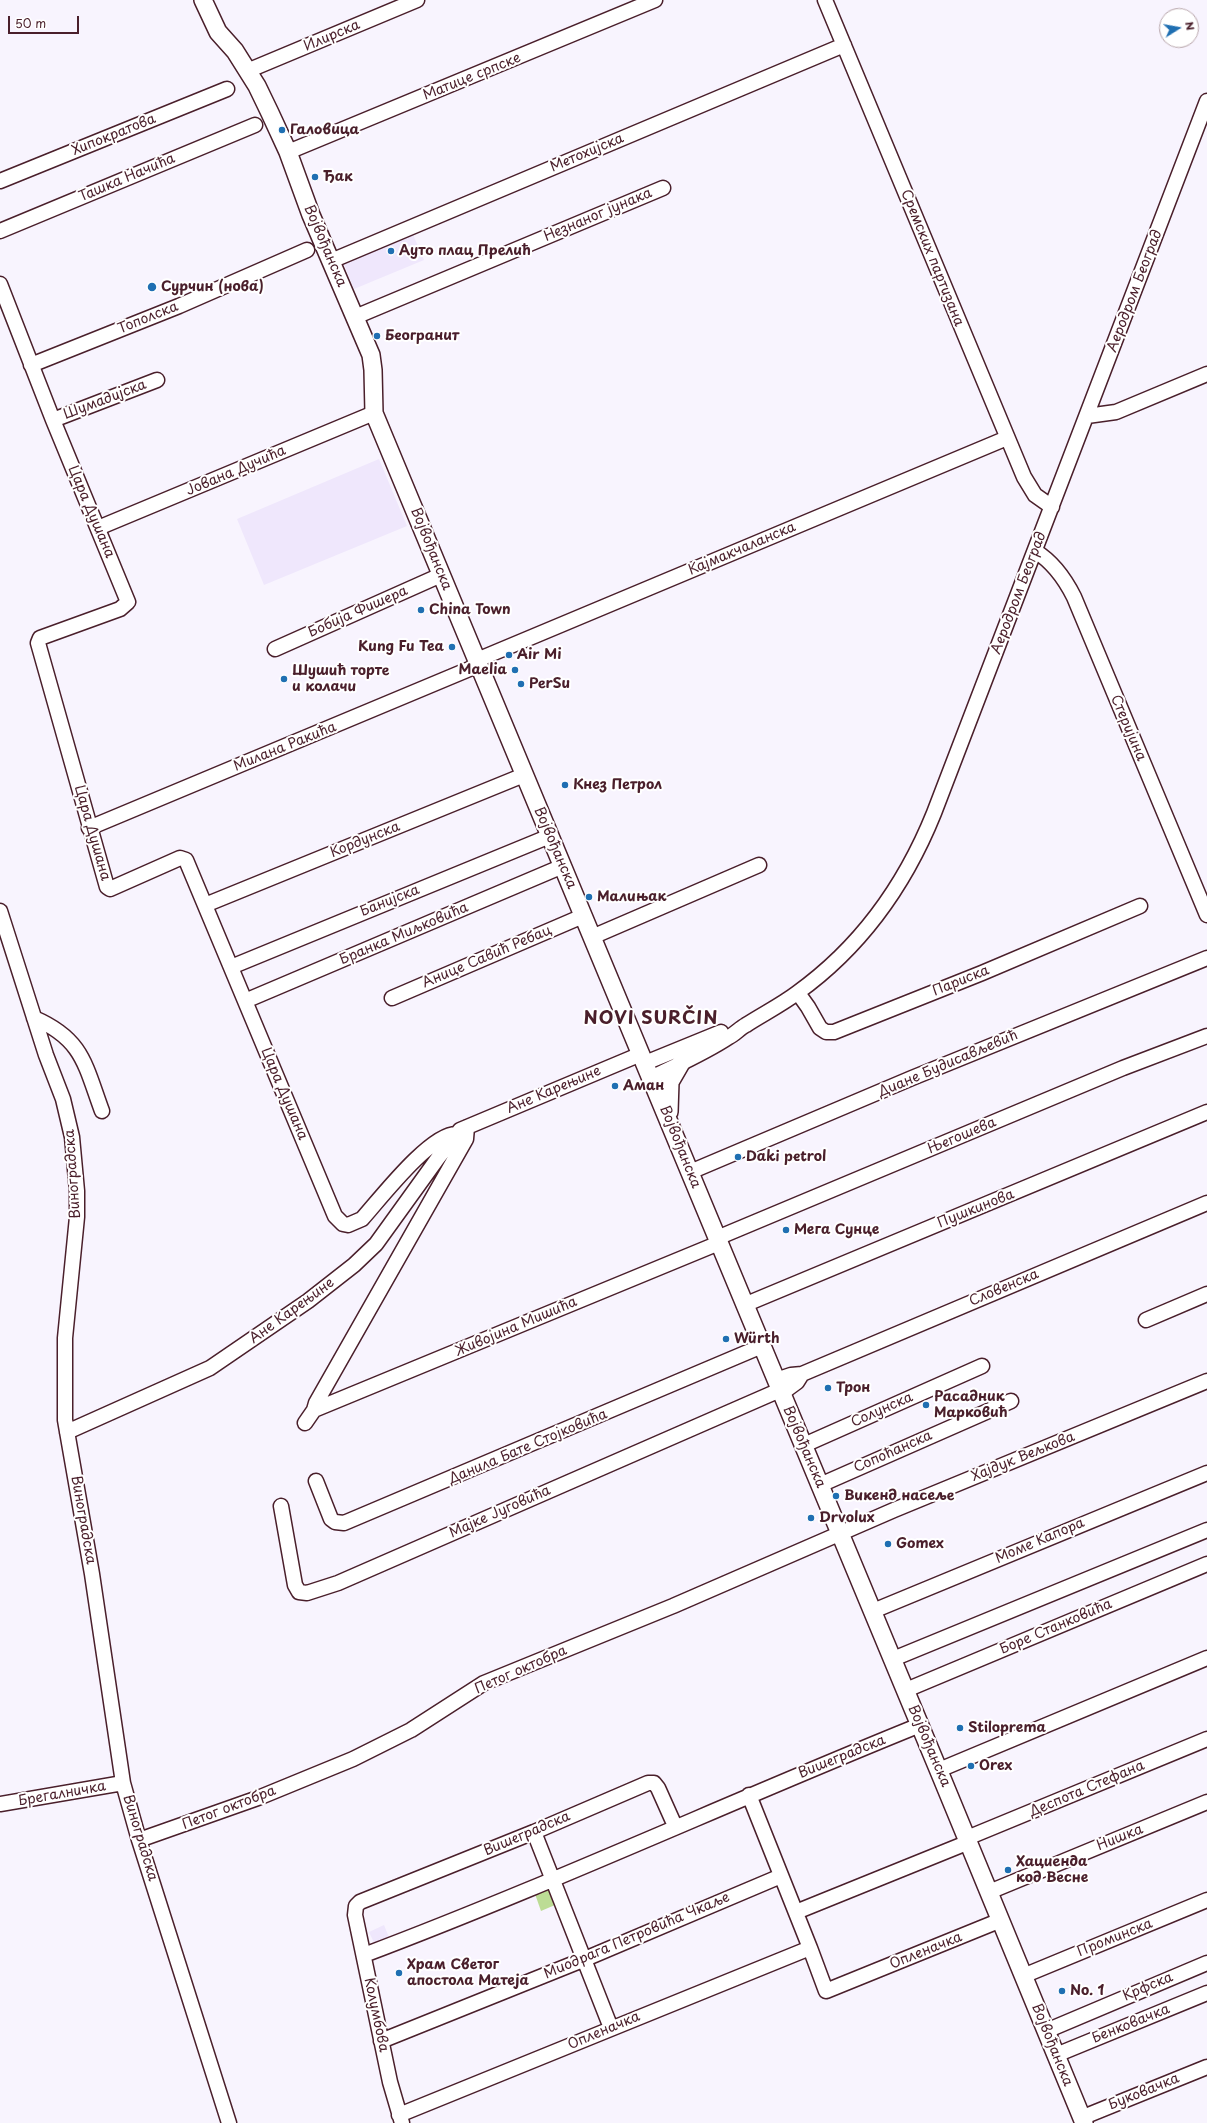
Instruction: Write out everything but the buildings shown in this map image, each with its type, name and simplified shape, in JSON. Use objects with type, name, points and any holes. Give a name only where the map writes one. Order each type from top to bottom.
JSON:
[{"type":"main road","name":"Војвођанска","points":[[203,0],[218,32],[235,51],[257,86],[288,152],[331,262],[371,355],[373,370],[374,413],[669,1120],[744,1305],[906,1690],[1082,2120]]},
{"type":"main road","points":[[669,1120],[670,1082],[681,1064]]},
{"type":"street","name":"Илирска","points":[[247,71],[417,0]]},
{"type":"street","name":"Матице српске","points":[[288,152],[655,0]]},
{"type":"street","name":"Сремских партизана","points":[[825,0],[1029,488],[1035,495],[1052,507]]},
{"type":"street","name":"Метохијска","points":[[331,262],[844,45]]},
{"type":"street","name":"Хипократова","points":[[0,181],[227,89]]},
{"type":"street","name":"Аеродром Београд","points":[[646,1065],[681,1064],[729,1037],[744,1025],[798,993],[828,969],[858,940],[886,903],[917,853],[1052,507],[1207,101]]},
{"type":"street","name":"Ташка Начића","points":[[0,231],[255,125]]},
{"type":"street","name":"Незнаног јунака","points":[[355,316],[663,188]]},
{"type":"street","name":"Тополска","points":[[31,364],[180,306],[307,250]]},
{"type":"street","name":"Цара Душана","points":[[0,284],[53,420],[126,595],[126,605],[120,609],[40,638],[38,644],[89,828],[108,888],[182,858],[186,860],[335,1216],[343,1224],[355,1223],[362,1219],[430,1146],[446,1136],[462,1130]]},
{"type":"street","points":[[1087,416],[1116,412],[1207,374]]},
{"type":"street","name":"Шумадијска","points":[[53,420],[157,380]]},
{"type":"street","name":"Јована Дучића","points":[[98,528],[374,413]]},
{"type":"street","name":"Кајмакчаланска","points":[[478,663],[1007,438]]},
{"type":"street","name":"Стеријина","points":[[1035,551],[1051,564],[1074,597],[1207,915]]},
{"type":"street","name":"Бобија Фишера","points":[[275,649],[441,575]]},
{"type":"street","name":"Милана Ракића","points":[[89,828],[478,663]]},
{"type":"street","name":"Кордунска","points":[[205,905],[524,775]]},
{"type":"street","name":"Банијска","points":[[231,967],[550,836]]},
{"type":"street","points":[[592,937],[759,865]]},
{"type":"street","name":"Бранка Миљковића","points":[[245,1001],[563,866]]},
{"type":"street","name":"Париска","points":[[798,993],[820,1028],[826,1032],[834,1032],[982,973],[1140,906]]},
{"type":"street","name":"Виноградска","points":[[0,911],[66,1112],[76,1178],[76,1236],[65,1338],[64,1399],[66,1432],[92,1574],[123,1783],[139,1840],[229,2123]]},
{"type":"street","name":"Анице Савић Ребац","points":[[392,998],[583,916]]},
{"type":"street","name":"Диане Будисављевић","points":[[690,1172],[912,1078],[1207,958]]},
{"type":"street","points":[[34,1018],[67,1037],[74,1044],[84,1064],[102,1110]]},
{"type":"street","name":"Аеродром Београд","points":[[646,1065],[724,1030],[744,1025]]},
{"type":"street","name":"Његошева","points":[[718,1241],[1116,1071],[1207,1036]]},
{"type":"street","name":"Ане Карењине","points":[[66,1432],[210,1368],[308,1301],[354,1265],[376,1244],[462,1130],[646,1065]]},
{"type":"street","name":"Пушкинова","points":[[744,1305],[1207,1112]]},
{"type":"street","points":[[305,1423],[314,1410],[362,1321],[466,1139],[462,1130]]},
{"type":"street","name":"Словенска","points":[[779,1387],[791,1375],[802,1374],[1207,1203]]},
{"type":"street","name":"Живојина Мишића","points":[[314,1410],[718,1241]]},
{"type":"street","points":[[1146,1320],[1207,1294]]},
{"type":"street","name":"Данила Бате Стојковића","points":[[316,1481],[329,1515],[335,1522],[344,1524],[762,1346]]},
{"type":"street","name":"Солунска","points":[[804,1445],[982,1366]]},
{"type":"street","name":"Хајдук Вељкова","points":[[840,1534],[1207,1382]]},
{"type":"street","name":"Мајке Југовића","points":[[281,1506],[295,1585],[299,1592],[307,1594],[338,1584],[779,1387]]},
{"type":"street","name":"Сопоћанска","points":[[820,1485],[1011,1401]]},
{"type":"street","name":"Моме Капора","points":[[873,1611],[1207,1473]]},
{"type":"street","points":[[893,1659],[1207,1530]]},
{"type":"street","name":"Петог октобра","points":[[139,1840],[258,1798],[353,1760],[411,1730],[484,1683],[673,1606],[840,1534]]},
{"type":"street","name":"Боре Станковића","points":[[906,1690],[1207,1564]]},
{"type":"street","points":[[939,1770],[1207,1658]]},
{"type":"street","name":"Вишеградска","points":[[364,1955],[553,1879],[675,1826],[920,1725]]},
{"type":"street","name":"Деспота Стефана","points":[[968,1840],[1207,1739]]},
{"type":"street","name":"Брегалничка","points":[[0,1804],[123,1783]]},
{"type":"street","name":"Вишеградска","points":[[356,1906],[360,1902],[534,1832],[642,1785],[651,1783],[658,1788],[675,1826]]},
{"type":"street","points":[[749,1795],[796,1912],[968,1840]]},
{"type":"street","name":"Нишка","points":[[989,1892],[1207,1802]]},
{"type":"street","points":[[534,1832],[611,2028]]},
{"type":"street","name":"Миодрага Петровића Чкаље","points":[[381,2041],[585,1959],[781,1876]]},
{"type":"street","name":"Проминска","points":[[1023,1976],[1207,1900]]},
{"type":"street","name":"Колумбова","points":[[356,1906],[355,1911],[381,2041],[401,2119]]},
{"type":"street","name":"Опленачка","points":[[796,1912],[826,1991],[1001,1920]]},
{"type":"street","name":"Опленачка","points":[[401,2119],[611,2028],[810,1948]]},
{"type":"street","name":"Крфска","points":[[1046,2031],[1207,1963]]},
{"type":"street","name":"Бенковачка","points":[[1056,2055],[1207,1993]]},
{"type":"street","name":"Буковачка","points":[[1082,2120],[1207,2067]]},
{"type":"shaded area","name":"Ауто плац Прелић","points":[[411,230],[424,260],[354,289],[342,259]]},
{"type":"shaded area","points":[[379,459],[407,526],[264,585],[237,519]]},
{"type":"shaded area","points":[[384,1925],[390,1940],[376,1947],[369,1932]]},
{"type":"green space","points":[[548,1888],[555,1905],[541,1911],[535,1894]]},
{"type":"place","name":"Галовица","points":[[282,130]]},
{"type":"place","name":"Ђак","points":[[315,177]]},
{"type":"place","name":"Ауто плац Прелић","points":[[391,251]]},
{"type":"place","name":"Сурчин (нова)","points":[[152,287]]},
{"type":"place","name":"Београнит","points":[[377,336]]},
{"type":"place","name":"China Town","points":[[421,610]]},
{"type":"place","name":"Kung Fu Tea","points":[[452,647]]},
{"type":"place","name":"Air Mi","points":[[509,655]]},
{"type":"place","name":"Maelia","points":[[515,670]]},
{"type":"place","name":"Шушић торте и колачи","points":[[284,679]]},
{"type":"place","name":"PerSu","points":[[521,684]]},
{"type":"place","name":"Кнез Петрол","points":[[565,785]]},
{"type":"place","name":"Малињак","points":[[589,897]]},
{"type":"place","name":"Аман","points":[[615,1086]]},
{"type":"place","name":"Daki petrol","points":[[738,1157]]},
{"type":"place","name":"Мега Сунце","points":[[786,1230]]},
{"type":"place","name":"Würth","points":[[726,1339]]},
{"type":"place","name":"Трон","points":[[828,1388]]},
{"type":"place","name":"Расадник Марковић","points":[[926,1405]]},
{"type":"place","name":"Викенд насеље","points":[[836,1496]]},
{"type":"place","name":"Drvolux","points":[[811,1518]]},
{"type":"place","name":"Gomex","points":[[888,1544]]},
{"type":"place","name":"Stiloprema","points":[[960,1728]]},
{"type":"place","name":"Orex","points":[[971,1766]]},
{"type":"place","name":"Хациенда код Весне","points":[[1008,1870]]},
{"type":"place","name":"Храм Светог апостола Матеја","points":[[399,1973]]},
{"type":"place","name":"No. 1","points":[[1062,1991]]},
{"type":"district","name":"NOVI SURČIN","points":[[651,1019]]}]
